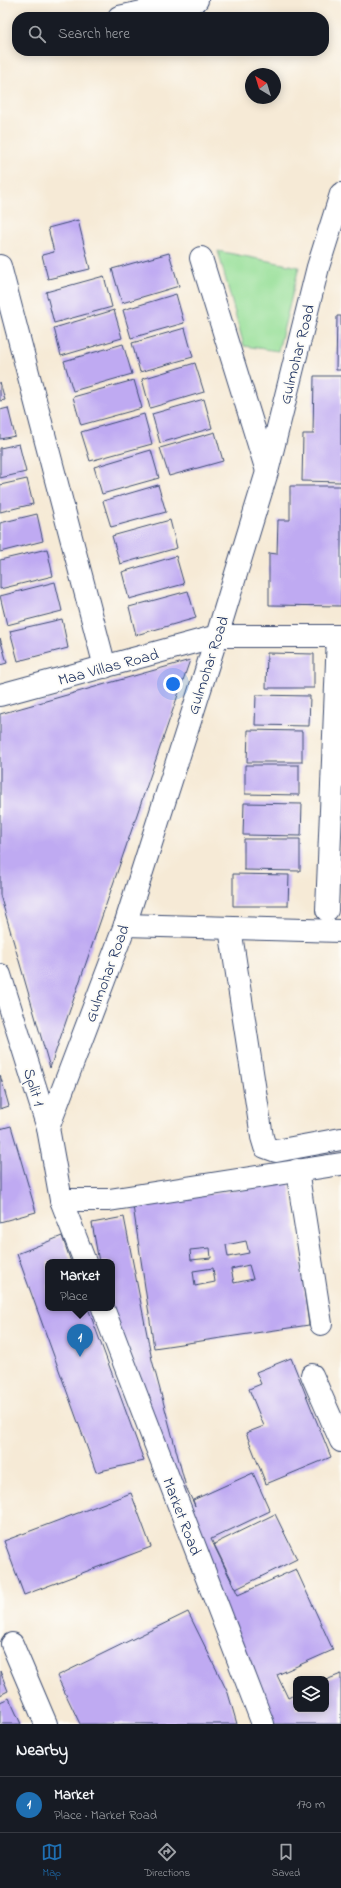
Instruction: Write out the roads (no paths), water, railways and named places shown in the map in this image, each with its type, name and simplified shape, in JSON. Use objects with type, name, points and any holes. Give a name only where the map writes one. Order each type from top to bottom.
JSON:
[{"type":"street","points":[[142,12],[197,0]]},
{"type":"street","name":"Gulmohar Road","points":[[48,1128],[125,925],[216,636],[267,472],[318,267],[334,242],[341,194]]},
{"type":"street","points":[[201,258],[267,472]]},
{"type":"street","points":[[0,266],[105,667]]},
{"type":"street","name":"Maa Villas Road","points":[[0,695],[216,636],[339,636]]},
{"type":"street","points":[[327,910],[339,636]]},
{"type":"street","points":[[125,925],[341,931]]},
{"type":"street","points":[[230,928],[262,1137],[265,1147],[276,1151],[341,1140]]},
{"type":"street","name":"Split 1","points":[[0,975],[48,1128],[61,1200]]},
{"type":"street","points":[[84,1259],[61,1200],[109,1200],[210,1186],[297,1170],[341,1164]]},
{"type":"street","points":[[297,1170],[321,1324]]},
{"type":"street","name":"Market Road","points":[[104,1311],[263,1724]]},
{"type":"street","points":[[312,1375],[341,1441]]},
{"type":"street","points":[[12,1644],[46,1724]]},
{"type":"place","name":"Market","points":[[80,1357]]}]
